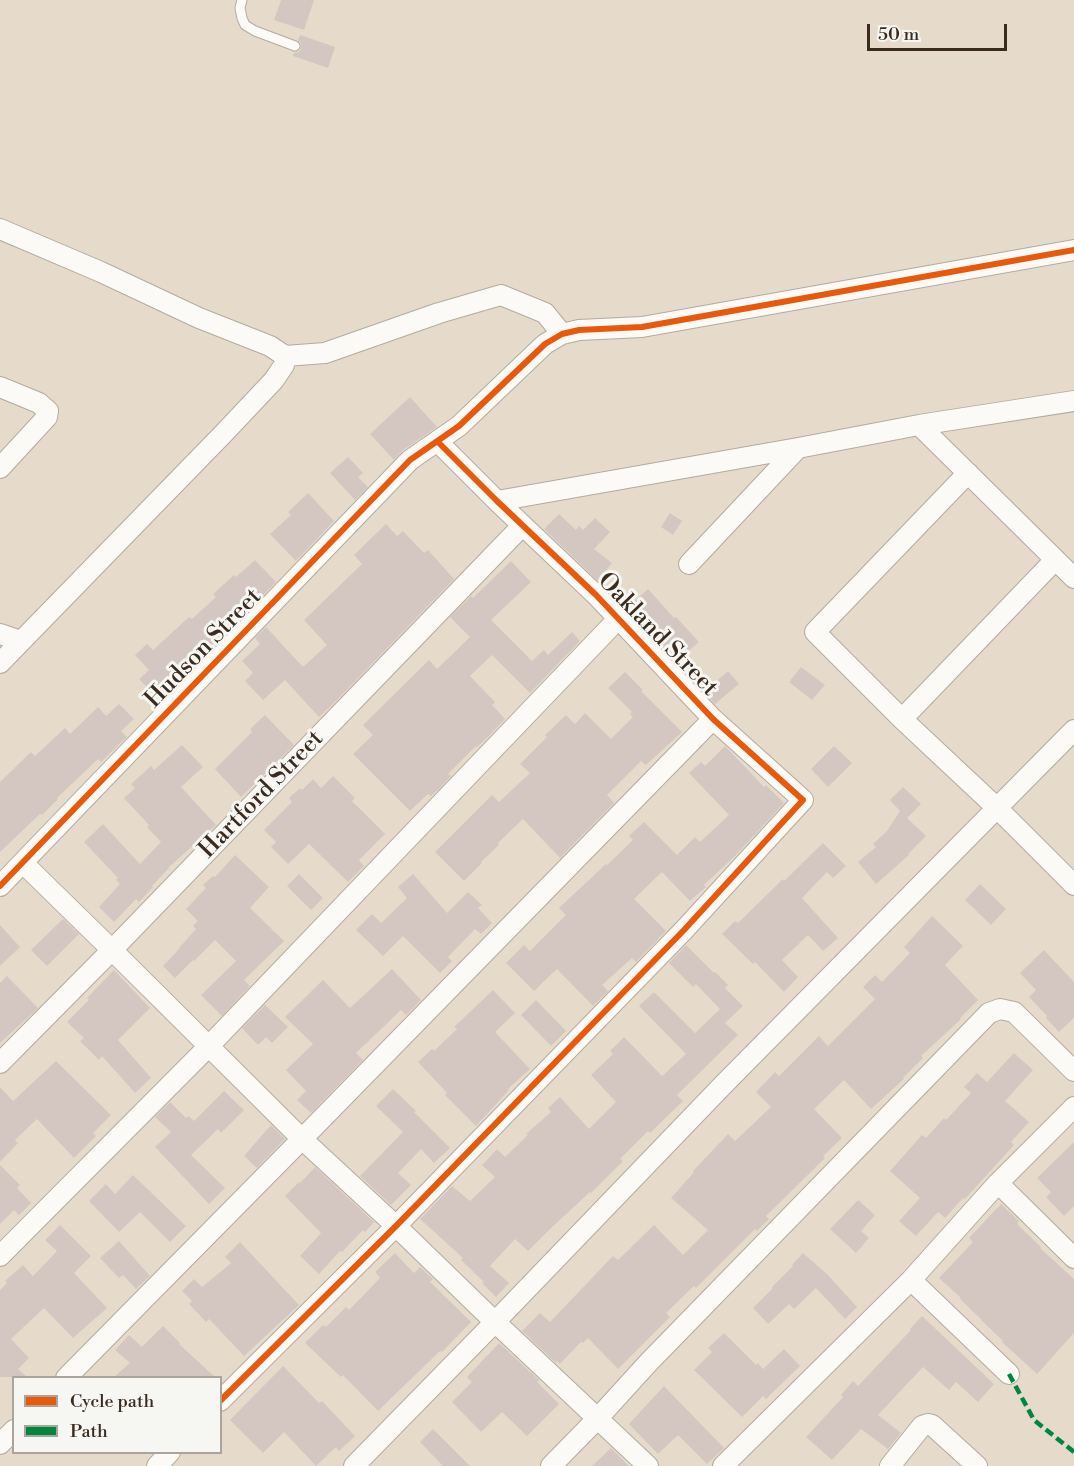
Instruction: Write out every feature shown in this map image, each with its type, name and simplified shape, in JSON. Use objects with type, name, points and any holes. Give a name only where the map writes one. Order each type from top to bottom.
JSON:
[{"type":"street","points":[[0,229],[101,272],[199,318],[270,346],[285,357],[325,353],[439,313],[501,295],[545,313],[562,334],[579,330],[642,327],[1074,250]]},
{"type":"street","name":"Hudson Street","points":[[0,886],[410,460],[459,426],[545,344],[562,334]]},
{"type":"street","points":[[0,663],[267,388],[284,365],[285,357]]},
{"type":"street","points":[[0,387],[39,403],[48,411],[47,417],[0,468]]},
{"type":"street","points":[[497,501],[798,448],[919,424],[1074,401]]},
{"type":"street","points":[[919,424],[1074,578]]},
{"type":"street","name":"Oakland Street","points":[[396,1226],[684,930],[802,800],[713,719],[596,595],[522,526],[438,442]]},
{"type":"street","points":[[689,564],[798,448]]},
{"type":"street","points":[[968,473],[815,632],[1074,885]]},
{"type":"street","name":"Hartford Street","points":[[0,1063],[522,526]]},
{"type":"street","points":[[902,719],[1055,560]]},
{"type":"street","points":[[0,1256],[208,1047],[618,619]]},
{"type":"street","points":[[0,634],[20,641]]},
{"type":"street","points":[[67,1376],[713,719]]},
{"type":"street","points":[[354,1466],[724,1084],[1074,730]]},
{"type":"street","points":[[23,863],[302,1139],[648,1466]]},
{"type":"street","points":[[551,1466],[988,1013],[1000,1010],[1014,1012],[1074,1071]]},
{"type":"street","points":[[723,1466],[911,1280],[998,1183],[1074,1107]]},
{"type":"street","points":[[998,1183],[1074,1258]]},
{"type":"street","points":[[222,1399],[396,1226]]},
{"type":"street","points":[[911,1280],[1009,1374]]},
{"type":"street","points":[[890,1466],[922,1426],[928,1424],[932,1425],[977,1466]]},
{"type":"street","points":[[0,1444],[12,1432]]},
{"type":"street","points":[[157,1466],[168,1454]]},
{"type":"lane","points":[[242,0],[240,8],[246,25],[255,31],[295,46]]},
{"type":"building","points":[[281,0],[314,0],[304,30],[274,20]]},
{"type":"building","points":[[300,35],[335,47],[328,68],[293,56],[301,48],[298,40]]},
{"type":"building","points":[[410,397],[437,427],[403,450],[394,460],[370,434]]},
{"type":"building","points":[[348,457],[363,473],[358,477],[368,487],[355,500],[330,473]]},
{"type":"building","points":[[308,493],[334,521],[296,561],[270,534],[291,515],[288,512]]},
{"type":"building","points":[[670,513],[682,521],[673,535],[661,527]]},
{"type":"building","points":[[559,514],[576,530],[579,526],[583,530],[595,518],[610,532],[594,549],[612,563],[598,581],[544,529]]},
{"type":"building","points":[[386,524],[397,536],[403,531],[424,553],[428,550],[454,579],[319,717],[285,680],[263,700],[245,681],[253,673],[242,661],[260,644],[255,638],[266,627],[304,666],[327,645],[304,620],[362,564],[354,555]]},
{"type":"building","points":[[255,560],[276,582],[210,647],[211,649],[170,692],[167,689],[157,698],[139,679],[149,670],[135,655],[147,644],[153,650],[189,617],[192,619],[216,597],[213,594],[234,575],[236,577]]},
{"type":"building","points":[[511,561],[531,582],[491,620],[532,661],[544,650],[548,655],[572,632],[580,641],[530,693],[492,655],[470,676],[495,702],[492,705],[505,719],[448,774],[451,776],[438,790],[431,796],[428,794],[410,811],[353,754],[373,735],[363,725],[429,660],[437,669],[470,637],[450,617]]},
{"type":"building","points":[[648,589],[699,642],[686,653],[683,649],[672,658],[626,609]]},
{"type":"building","points":[[801,667],[825,685],[812,700],[789,682]]},
{"type":"building","points":[[728,671],[739,684],[715,704],[704,692]]},
{"type":"building","points":[[625,672],[682,732],[646,765],[641,761],[607,795],[614,803],[560,858],[523,819],[464,881],[435,852],[492,795],[499,802],[530,773],[520,764],[566,715],[575,724],[585,713],[611,739],[633,717],[630,714],[632,712],[608,688]]},
{"type":"building","points":[[119,704],[134,719],[121,731],[127,737],[101,762],[98,759],[42,815],[40,814],[0,852],[0,782],[31,752],[35,756],[65,728],[70,734],[98,707],[106,716]]},
{"type":"building","points":[[265,715],[294,745],[241,797],[215,769],[252,732],[250,729]]},
{"type":"building","points":[[182,745],[203,767],[181,787],[216,825],[169,867],[139,902],[136,899],[114,922],[99,907],[120,884],[116,880],[118,878],[84,842],[103,824],[140,864],[161,842],[124,798],[135,788],[131,784],[151,766],[154,770]]},
{"type":"building","points":[[725,746],[764,787],[766,785],[784,803],[735,856],[704,885],[706,887],[690,901],[662,872],[634,899],[666,931],[636,962],[632,958],[602,985],[608,991],[593,1006],[557,969],[534,991],[506,963],[524,945],[530,951],[566,915],[559,908],[633,840],[629,836],[644,822],[677,855],[695,837],[700,842],[729,815],[689,773],[701,762],[705,766]]},
{"type":"building","points":[[834,746],[852,763],[828,787],[811,769]]},
{"type":"building","points":[[333,776],[355,798],[352,801],[385,834],[359,860],[364,866],[348,882],[309,844],[288,864],[271,847],[276,842],[264,830],[292,802],[289,798],[300,788],[302,790],[313,779],[321,788]]},
{"type":"building","points":[[903,787],[921,804],[907,818],[926,836],[909,855],[876,884],[858,862],[876,847],[873,844],[887,831],[900,811],[890,800]]},
{"type":"building","points":[[823,843],[846,866],[833,878],[827,872],[802,898],[838,938],[823,951],[808,935],[782,960],[798,977],[784,992],[755,962],[753,964],[722,934],[735,921],[738,923]]},
{"type":"building","points":[[235,855],[269,887],[250,908],[284,941],[244,980],[250,986],[222,1016],[201,995],[236,961],[215,940],[175,978],[163,966],[196,929],[193,926],[198,921],[186,909],[206,888],[203,885],[213,876],[215,877]]},
{"type":"building","points":[[299,874],[323,898],[311,910],[287,886]]},
{"type":"building","points":[[413,874],[447,913],[468,892],[482,905],[478,908],[492,923],[481,934],[475,929],[448,957],[452,961],[440,973],[403,936],[383,956],[356,930],[372,914],[381,923],[407,898],[398,887]]},
{"type":"building","points":[[980,884],[1006,909],[991,925],[965,900]]},
{"type":"building","points":[[932,916],[963,946],[945,965],[978,1000],[921,1056],[923,1058],[904,1079],[871,1109],[844,1080],[814,1109],[842,1138],[766,1216],[769,1219],[757,1231],[755,1229],[696,1288],[694,1286],[666,1313],[670,1317],[618,1369],[588,1338],[583,1343],[581,1342],[560,1364],[557,1361],[556,1363],[522,1331],[540,1313],[550,1322],[613,1256],[618,1260],[654,1225],[683,1255],[708,1230],[671,1198],[728,1134],[735,1141],[771,1107],[756,1092],[775,1072],[779,1076],[819,1036],[828,1046],[875,999],[863,987],[875,975],[882,982],[910,953],[904,947]]},
{"type":"building","points":[[63,919],[79,934],[47,966],[31,950]]},
{"type":"building","points":[[0,925],[20,947],[0,966]]},
{"type":"building","points":[[686,945],[728,985],[725,988],[743,1006],[725,1023],[738,1035],[677,1095],[683,1101],[620,1159],[623,1161],[591,1193],[528,1251],[515,1239],[490,1266],[509,1283],[496,1297],[461,1260],[463,1258],[420,1219],[452,1186],[470,1201],[495,1177],[482,1165],[497,1149],[505,1157],[551,1112],[548,1108],[560,1097],[589,1129],[616,1102],[591,1075],[613,1054],[610,1051],[624,1037],[662,1076],[686,1054],[639,1006],[654,992],[695,1033],[720,1009],[696,984],[693,987],[669,963]]},
{"type":"building","points":[[1044,950],[1074,982],[1074,1018],[1059,1032],[1029,997],[1036,990],[1020,973]]},
{"type":"building","points":[[392,969],[421,1000],[406,1015],[401,1010],[356,1053],[363,1060],[311,1113],[297,1100],[306,1091],[286,1070],[313,1044],[285,1017],[323,980],[350,1008]]},
{"type":"building","points":[[114,970],[150,1008],[118,1040],[151,1078],[135,1093],[102,1056],[99,1060],[80,1041],[84,1038],[67,1022]]},
{"type":"building","points":[[7,976],[38,1008],[0,1043],[0,983]]},
{"type":"building","points":[[493,990],[515,1013],[495,1032],[530,1069],[508,1089],[476,1126],[445,1095],[447,1093],[418,1062],[432,1049],[434,1051],[457,1029],[454,1027]]},
{"type":"building","points":[[536,1000],[566,1031],[551,1046],[521,1015]]},
{"type":"building","points":[[265,1005],[288,1027],[272,1043],[266,1037],[258,1045],[242,1028]]},
{"type":"building","points":[[1014,1053],[1033,1070],[1005,1101],[1029,1122],[1011,1142],[1014,1145],[965,1199],[963,1198],[945,1218],[938,1212],[916,1236],[899,1221],[920,1198],[890,1171],[922,1135],[926,1138],[971,1093],[964,1087],[977,1073],[987,1082]]},
{"type":"building","points":[[56,1061],[111,1115],[93,1133],[96,1136],[74,1158],[37,1119],[15,1140],[18,1143],[0,1162],[0,1087],[13,1101]]},
{"type":"building","points":[[393,1089],[450,1148],[434,1163],[421,1149],[398,1173],[411,1185],[391,1205],[360,1176],[403,1132],[376,1106]]},
{"type":"building","points":[[224,1091],[244,1110],[221,1133],[218,1129],[191,1155],[225,1188],[209,1204],[155,1147],[171,1132],[155,1117],[170,1102],[186,1118],[189,1116],[194,1121]]},
{"type":"building","points":[[271,1125],[285,1139],[257,1168],[244,1156]]},
{"type":"building","points":[[1074,1142],[1074,1206],[1064,1216],[1046,1197],[1051,1192],[1037,1178]]},
{"type":"building","points":[[0,1165],[20,1185],[17,1188],[31,1203],[19,1215],[14,1210],[0,1224]]},
{"type":"building","points":[[315,1167],[374,1222],[342,1252],[340,1251],[319,1274],[300,1256],[321,1233],[285,1196]]},
{"type":"building","points":[[133,1175],[186,1226],[170,1242],[140,1212],[119,1232],[89,1201],[106,1184],[115,1194]]},
{"type":"building","points":[[858,1200],[875,1215],[861,1231],[869,1238],[856,1253],[830,1229]]},
{"type":"building","points":[[1001,1204],[1019,1221],[1017,1224],[1040,1248],[1074,1279],[1074,1333],[1037,1374],[939,1278],[973,1242],[969,1238]]},
{"type":"building","points":[[60,1225],[91,1256],[74,1273],[107,1308],[73,1338],[44,1308],[11,1339],[29,1358],[18,1369],[26,1376],[0,1377],[0,1290],[7,1283],[5,1281],[23,1265],[33,1276],[57,1251],[45,1240]]},
{"type":"building","points":[[119,1241],[150,1276],[136,1289],[123,1275],[119,1278],[100,1258]]},
{"type":"building","points":[[240,1242],[299,1305],[244,1356],[209,1319],[206,1322],[189,1304],[192,1301],[182,1291],[194,1279],[202,1287],[231,1263],[225,1257]]},
{"type":"building","points":[[395,1253],[414,1273],[420,1267],[433,1279],[430,1282],[471,1322],[378,1411],[343,1375],[341,1377],[305,1343],[323,1325],[326,1327],[346,1307],[349,1310],[380,1278],[375,1272]]},
{"type":"building","points":[[803,1253],[827,1274],[857,1307],[845,1319],[816,1288],[794,1309],[789,1304],[768,1324],[753,1308]]},
{"type":"building","points":[[922,1316],[994,1384],[978,1402],[956,1382],[949,1390],[923,1367],[878,1415],[901,1433],[888,1449],[861,1429],[832,1460],[806,1437],[843,1397],[841,1395],[853,1381],[858,1386]]},
{"type":"building","points":[[163,1326],[214,1376],[115,1376],[130,1363],[115,1350],[129,1335],[142,1347]]},
{"type":"building","points":[[724,1333],[756,1365],[758,1363],[763,1369],[784,1349],[800,1366],[766,1399],[763,1396],[742,1417],[694,1370],[712,1352],[708,1348]]},
{"type":"building","points":[[499,1343],[539,1380],[537,1382],[559,1404],[527,1436],[502,1412],[481,1432],[452,1402],[472,1382],[467,1377]]},
{"type":"building","points":[[283,1366],[319,1403],[322,1401],[355,1436],[339,1451],[336,1447],[316,1466],[284,1432],[263,1453],[230,1420]]},
{"type":"building","points":[[664,1386],[724,1448],[707,1464],[678,1435],[658,1454],[629,1424]]},
{"type":"building","points":[[433,1429],[470,1466],[443,1466],[420,1442]]},
{"type":"building","points":[[611,1448],[629,1466],[592,1466]]},
{"type":"marked path","points":[[1009,1374],[1034,1420],[1074,1452]]},
{"type":"cycle path","points":[[0,886],[410,460],[459,426],[545,344],[562,334],[579,330],[642,327],[1074,250]]},
{"type":"cycle path","points":[[222,1399],[396,1226],[684,930],[803,800],[713,719],[596,595],[438,442]]}]
